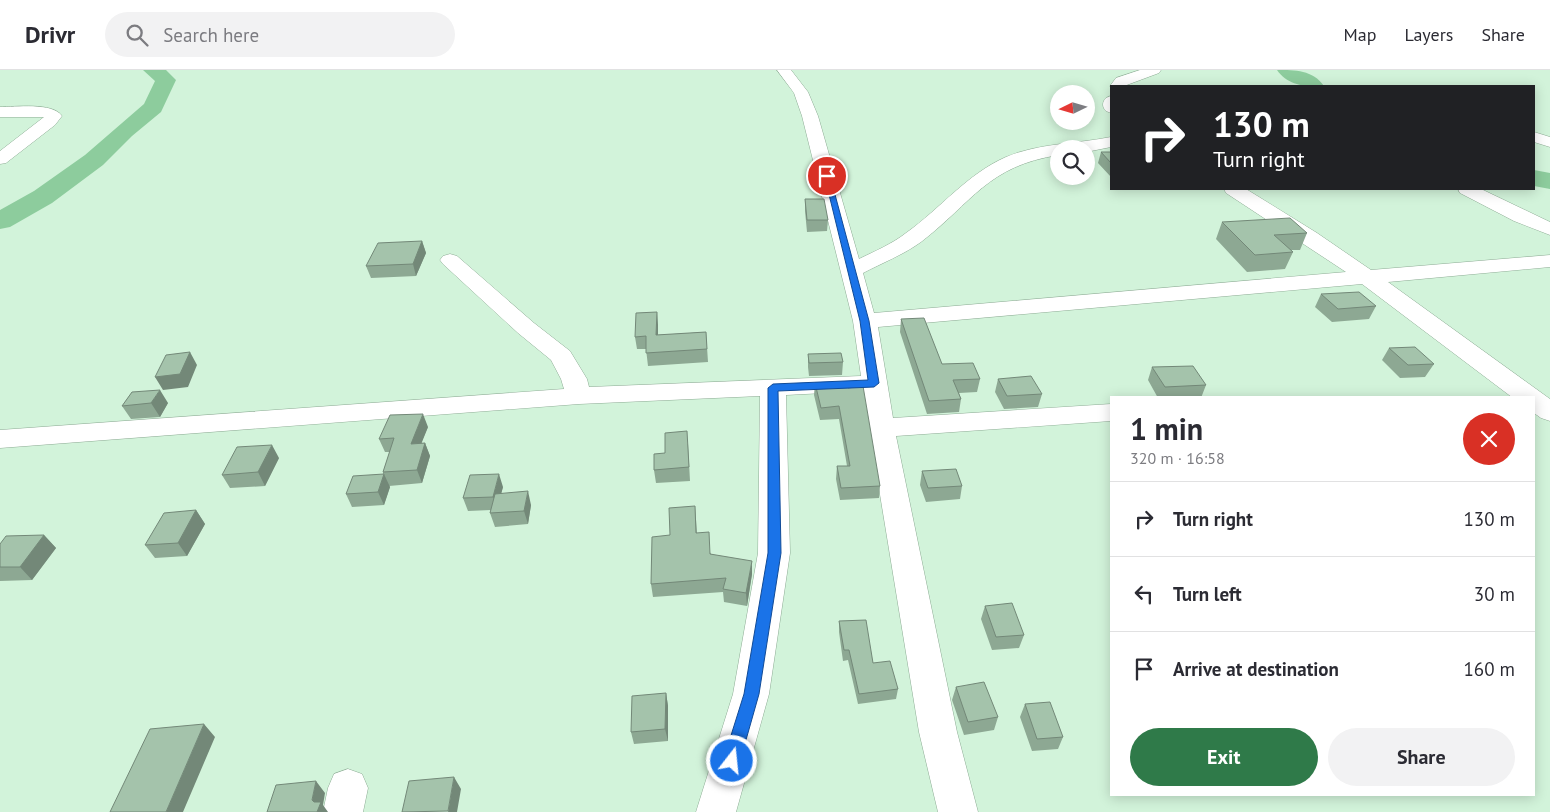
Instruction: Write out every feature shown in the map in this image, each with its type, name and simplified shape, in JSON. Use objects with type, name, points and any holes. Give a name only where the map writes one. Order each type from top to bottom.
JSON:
[{"type":"street","points":[[784,70],[801,92],[810,116],[853,270],[865,321],[881,428],[938,732],[958,812]]},
{"type":"street","points":[[1118,85],[1122,81],[1154,70]]},
{"type":"street","points":[[0,112],[46,112],[54,116],[49,122],[0,158]]},
{"type":"street","points":[[1535,137],[1550,142]]},
{"type":"street","points":[[1095,146],[1110,142]]},
{"type":"street","points":[[853,270],[912,238],[979,179],[1011,160],[1037,152],[1050,151]]},
{"type":"street","points":[[1235,190],[1366,277],[1527,396]]},
{"type":"street","points":[[1469,190],[1521,217],[1550,229]]},
{"type":"street","points":[[450,260],[526,328],[561,356],[574,379],[579,396]]},
{"type":"street","points":[[865,321],[1550,261]]},
{"type":"street","points":[[4,439],[579,396],[874,383]]},
{"type":"street","points":[[716,812],[752,694],[774,553],[773,388]]},
{"type":"street","points":[[1535,401],[1550,412]]},
{"type":"street","points":[[881,428],[1110,412]]},
{"type":"building","points":[[1101,152],[1110,152],[1110,162]]},
{"type":"building","points":[[805,199],[824,199],[828,220],[807,220]]},
{"type":"building","points":[[1290,218],[1307,233],[1274,235],[1293,252],[1255,255],[1222,222]]},
{"type":"building","points":[[422,241],[413,264],[366,266],[378,243]]},
{"type":"building","points":[[1359,292],[1376,306],[1338,309],[1321,294]]},
{"type":"building","points":[[657,312],[656,335],[706,332],[707,349],[646,353],[646,336],[635,337],[636,313]]},
{"type":"building","points":[[924,318],[942,364],[973,363],[980,379],[953,380],[961,399],[929,401],[901,319]]},
{"type":"building","points":[[1415,347],[1434,364],[1408,365],[1389,348]]},
{"type":"building","points":[[190,352],[180,374],[155,377],[166,355]]},
{"type":"building","points":[[841,353],[843,362],[809,363],[808,354]]},
{"type":"building","points":[[1193,366],[1206,385],[1165,387],[1152,367]]},
{"type":"building","points":[[1031,376],[1042,394],[1007,396],[998,379]]},
{"type":"building","points":[[846,382],[848,388],[863,386],[880,486],[841,488],[837,466],[850,466],[839,406],[821,408],[815,383]]},
{"type":"building","points":[[160,390],[151,403],[122,406],[132,392]]},
{"type":"building","points":[[423,414],[411,444],[425,443],[417,470],[383,472],[394,438],[379,439],[390,415]]},
{"type":"building","points":[[687,431],[689,467],[654,470],[654,454],[665,453],[665,433]]},
{"type":"building","points":[[272,445],[258,472],[222,475],[237,447]]},
{"type":"building","points":[[956,469],[962,486],[928,488],[922,471]]},
{"type":"building","points":[[384,474],[378,492],[346,494],[353,476]]},
{"type":"building","points":[[499,474],[493,497],[463,498],[470,475]]},
{"type":"building","points":[[528,491],[524,511],[490,513],[495,494]]},
{"type":"building","points":[[695,506],[696,533],[709,532],[710,554],[752,561],[746,593],[723,589],[726,578],[651,584],[652,537],[670,535],[669,508]]},
{"type":"building","points":[[196,510],[178,543],[145,545],[164,513]]},
{"type":"building","points":[[44,535],[20,567],[0,567],[0,544],[6,536]]},
{"type":"building","points":[[1012,603],[1024,635],[996,637],[985,606]]},
{"type":"building","points":[[866,620],[873,663],[890,661],[898,689],[859,694],[849,650],[844,650],[839,621]]},
{"type":"building","points":[[984,682],[998,717],[968,722],[956,687]]},
{"type":"building","points":[[666,693],[665,729],[631,732],[632,696]]},
{"type":"building","points":[[1050,702],[1063,737],[1037,739],[1025,704]]},
{"type":"building","points":[[204,724],[166,812],[110,812],[150,729]]},
{"type":"building","points":[[454,777],[448,811],[402,812],[409,781]]},
{"type":"building","points":[[316,781],[312,800],[314,802],[321,802],[317,812],[267,812],[276,785]]},
{"type":"waterway","points":[[0,221],[43,197],[94,160],[124,131],[153,107],[166,80],[153,70]]},
{"type":"waterway","points":[[1287,70],[1312,85]]},
{"type":"waterway","points":[[1535,178],[1550,181]]},
{"type":"route","points":[[732,761],[752,694],[774,553],[773,388],[874,383],[865,321],[827,176]]}]
